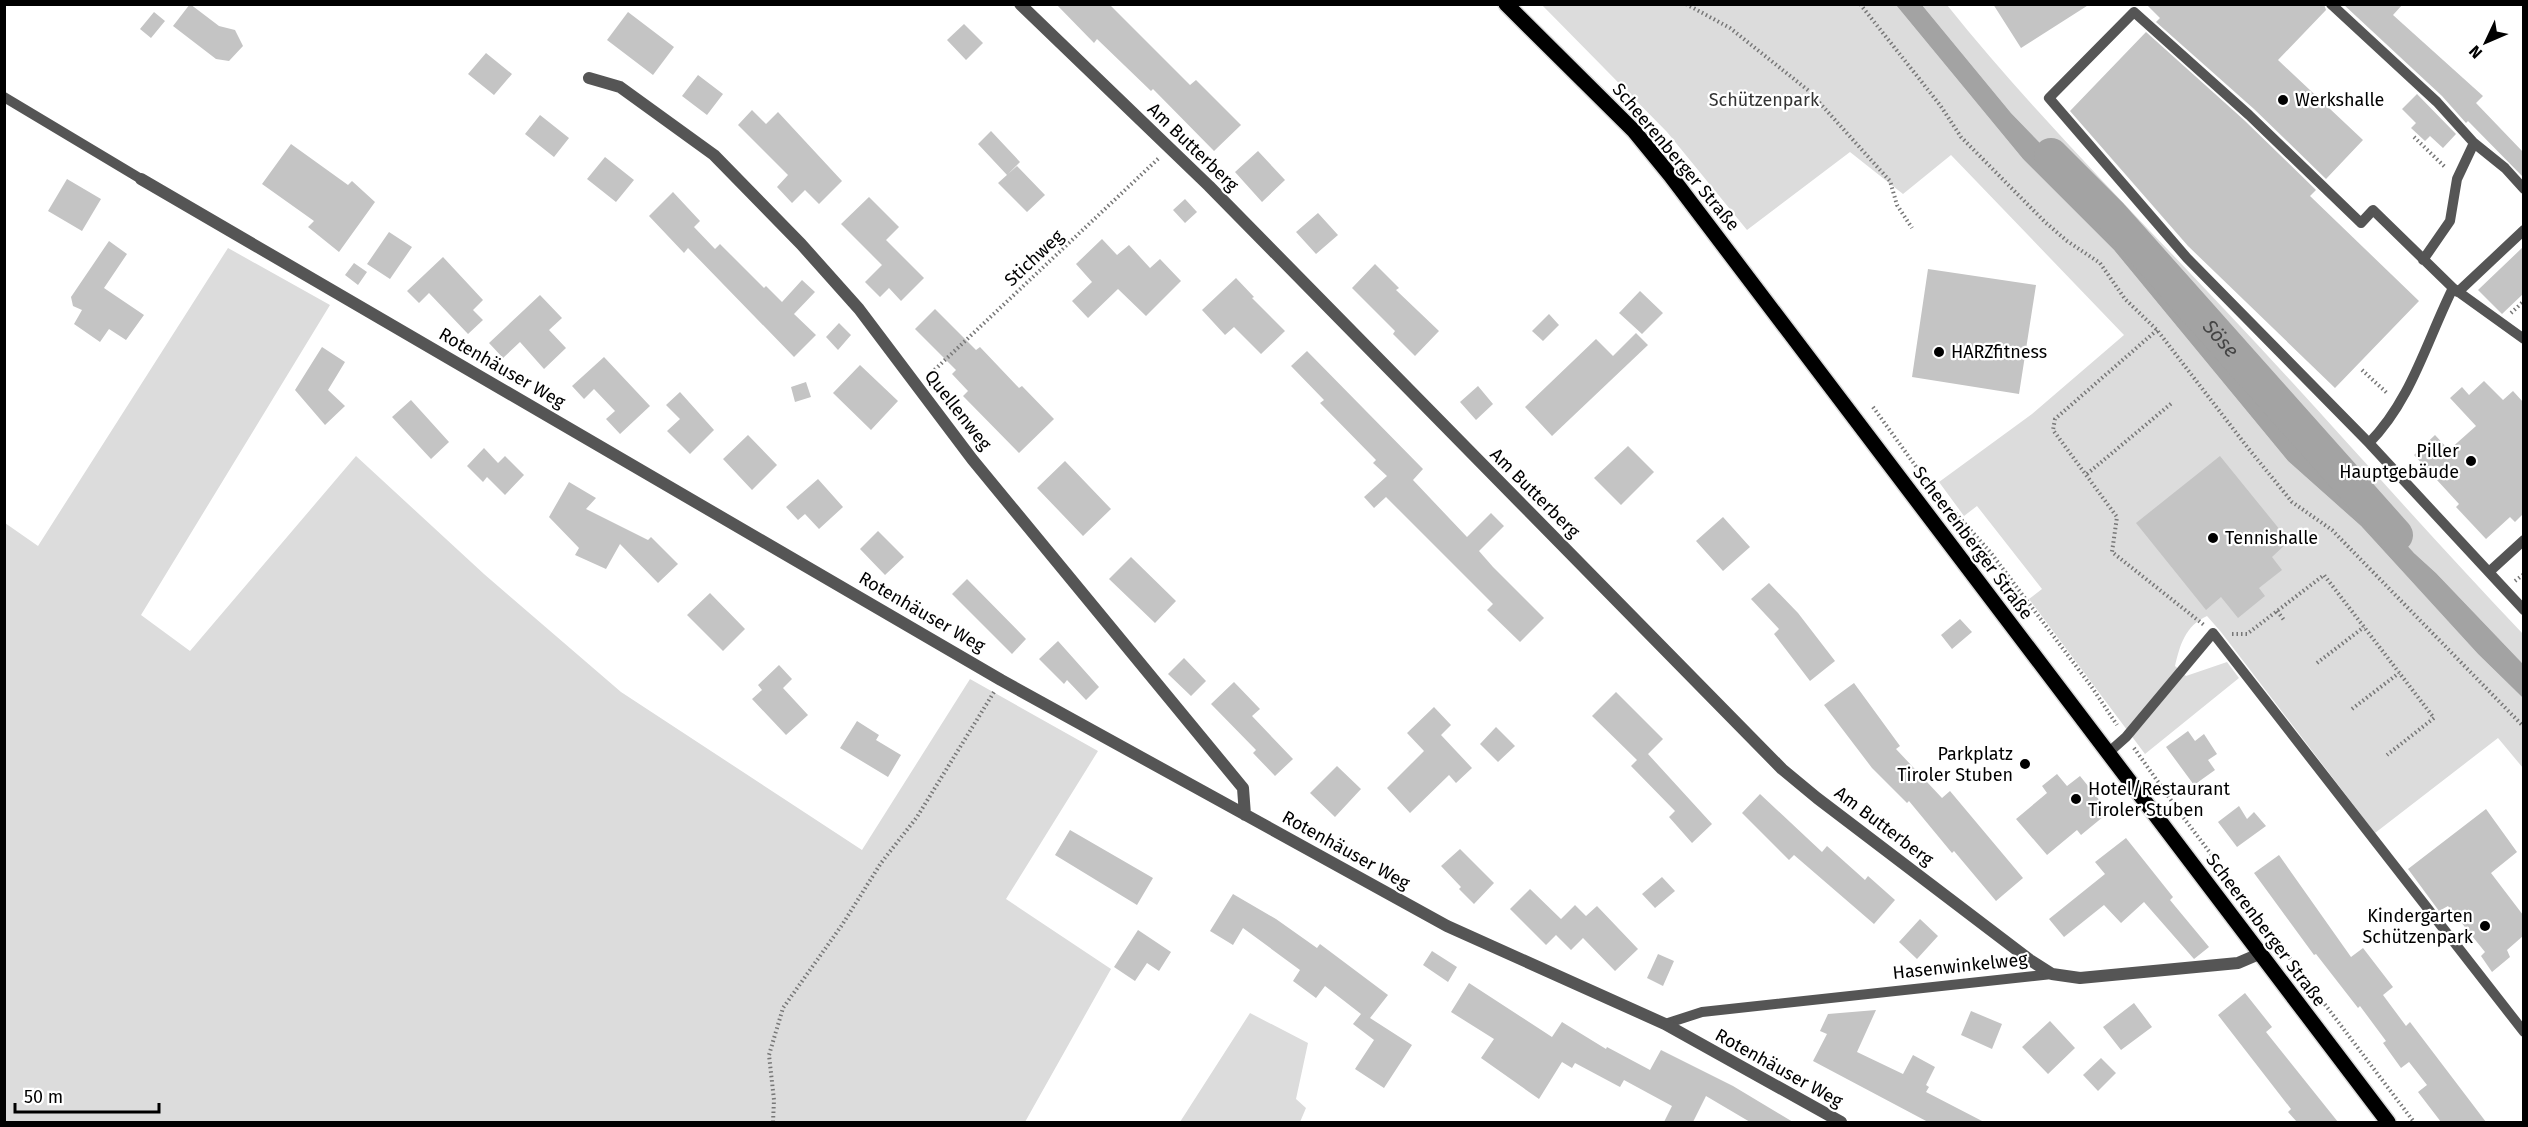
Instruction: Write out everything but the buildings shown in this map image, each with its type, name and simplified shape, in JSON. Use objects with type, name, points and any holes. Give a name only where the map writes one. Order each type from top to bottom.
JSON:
[{"type":"main road","name":"Scheerenberger Straße","points":[[1506,4],[1634,131],[1670,176],[2388,1122]]},
{"type":"street","name":"Am Butterberg","points":[[1020,4],[1170,148],[1782,768],[1817,798],[2052,975]]},
{"type":"street","name":"Quellenweg","points":[[590,78],[620,87],[714,155],[801,244],[859,309],[972,459],[1243,788],[1245,815]]},
{"type":"street","name":"Rotenhäuser Weg","points":[[141,179],[1001,680],[1447,926],[1665,1024],[1841,1122]]},
{"type":"street","name":"Hasenwinkelweg","points":[[2052,975],[2080,978],[2238,963],[2259,954]]},
{"type":"lane","points":[[2331,4],[2437,102],[2474,142],[2505,168],[2523,189]]},
{"type":"lane","points":[[2523,339],[2455,290],[2373,210],[2361,223],[2249,115],[2134,12],[2049,98],[2187,258],[2369,443],[2523,610]]},
{"type":"lane","name":"Rotenhäuser Weg","points":[[4,97],[141,179]]},
{"type":"lane","points":[[2423,260],[2450,221],[2457,179],[2474,142]]},
{"type":"lane","points":[[2369,443],[2386,426],[2400,405],[2455,290],[2523,230]]},
{"type":"lane","points":[[2489,572],[2523,540]]},
{"type":"lane","points":[[2108,753],[2126,737],[2213,633],[2523,1032]]},
{"type":"lane","name":"Hasenwinkelweg","points":[[1665,1024],[1702,1012],[2052,975]]},
{"type":"path","points":[[1686,4],[1730,28],[1809,91],[1890,181],[1897,205],[1912,228]]},
{"type":"path","points":[[1860,4],[1940,105],[1961,137],[2045,222],[2067,241],[2100,263],[2125,299],[2157,330],[2292,502],[2332,530],[2523,727]]},
{"type":"path","points":[[2414,138],[2457,179]]},
{"type":"path","name":"Stichweg","points":[[916,387],[1170,148]]},
{"type":"path","points":[[2157,330],[2055,419],[2053,430],[2117,517],[2112,552],[2213,633],[2221,627],[2232,634],[2247,634],[2324,575],[2434,718],[2387,755]]},
{"type":"path","points":[[2362,370],[2400,405]]},
{"type":"path","points":[[2087,474],[2173,402]]},
{"type":"path","points":[[1873,407],[1925,479],[1991,553],[2091,686],[2183,817],[2414,1122]]},
{"type":"path","points":[[2277,611],[2284,620]]},
{"type":"path","points":[[2317,663],[2364,627]]},
{"type":"path","points":[[2352,709],[2399,673]]},
{"type":"path","points":[[773,1122],[774,1100],[769,1055],[783,1008],[842,925],[881,863],[917,817],[1001,680]]},
{"type":"green space","name":"Schützenpark","points":[[1542,5],[1896,5],[2023,159],[2114,250],[2288,461],[2361,526],[2478,654],[2523,698],[2523,768],[2498,738],[2375,833],[2207,616],[2193,625],[2185,637],[2175,666],[2186,676],[2227,662],[2239,678],[2145,754],[2029,599],[2042,589],[1977,506],[1964,516],[1939,482],[2032,414],[2124,335],[1951,155],[1903,194],[1850,152],[1747,230],[1667,132]]},
{"type":"green space","points":[[1922,5],[1947,5],[2048,122],[2263,350],[2523,634],[2523,664],[2414,553],[2102,207],[2011,113]]},
{"type":"green space","points":[[228,248],[330,305],[141,615],[190,651],[356,456],[484,574],[621,692],[862,850],[970,679],[1098,751],[1006,899],[1111,969],[1025,1122],[5,1122],[5,523],[38,546]]},
{"type":"green space","points":[[1250,1013],[1308,1043],[1296,1099],[1306,1108],[1300,1122],[1180,1122]]},
{"type":"water","points":[[1896,5],[1922,5],[2011,113],[2102,207],[2414,553],[2523,664],[2523,698],[2478,654],[2361,526],[2288,461],[2114,250],[2023,159]]},
{"type":"waterway","name":"Söse","points":[[2051,155],[2111,215],[2396,535]]},
{"type":"place","name":"Werkshalle","points":[[2283,100]]},
{"type":"place","name":"HARZfitness","points":[[1939,352]]},
{"type":"place","name":"Piller Hauptgebäude","points":[[2471,461]]},
{"type":"place","name":"Tennishalle","points":[[2213,538]]},
{"type":"place","name":"Parkplatz Tiroler Stuben","points":[[2025,764]]},
{"type":"place","name":"Hotel/Restaurant Tiroler Stuben","points":[[2076,799]]},
{"type":"place","name":"Kindergarten Schützenpark","points":[[2485,926]]}]
